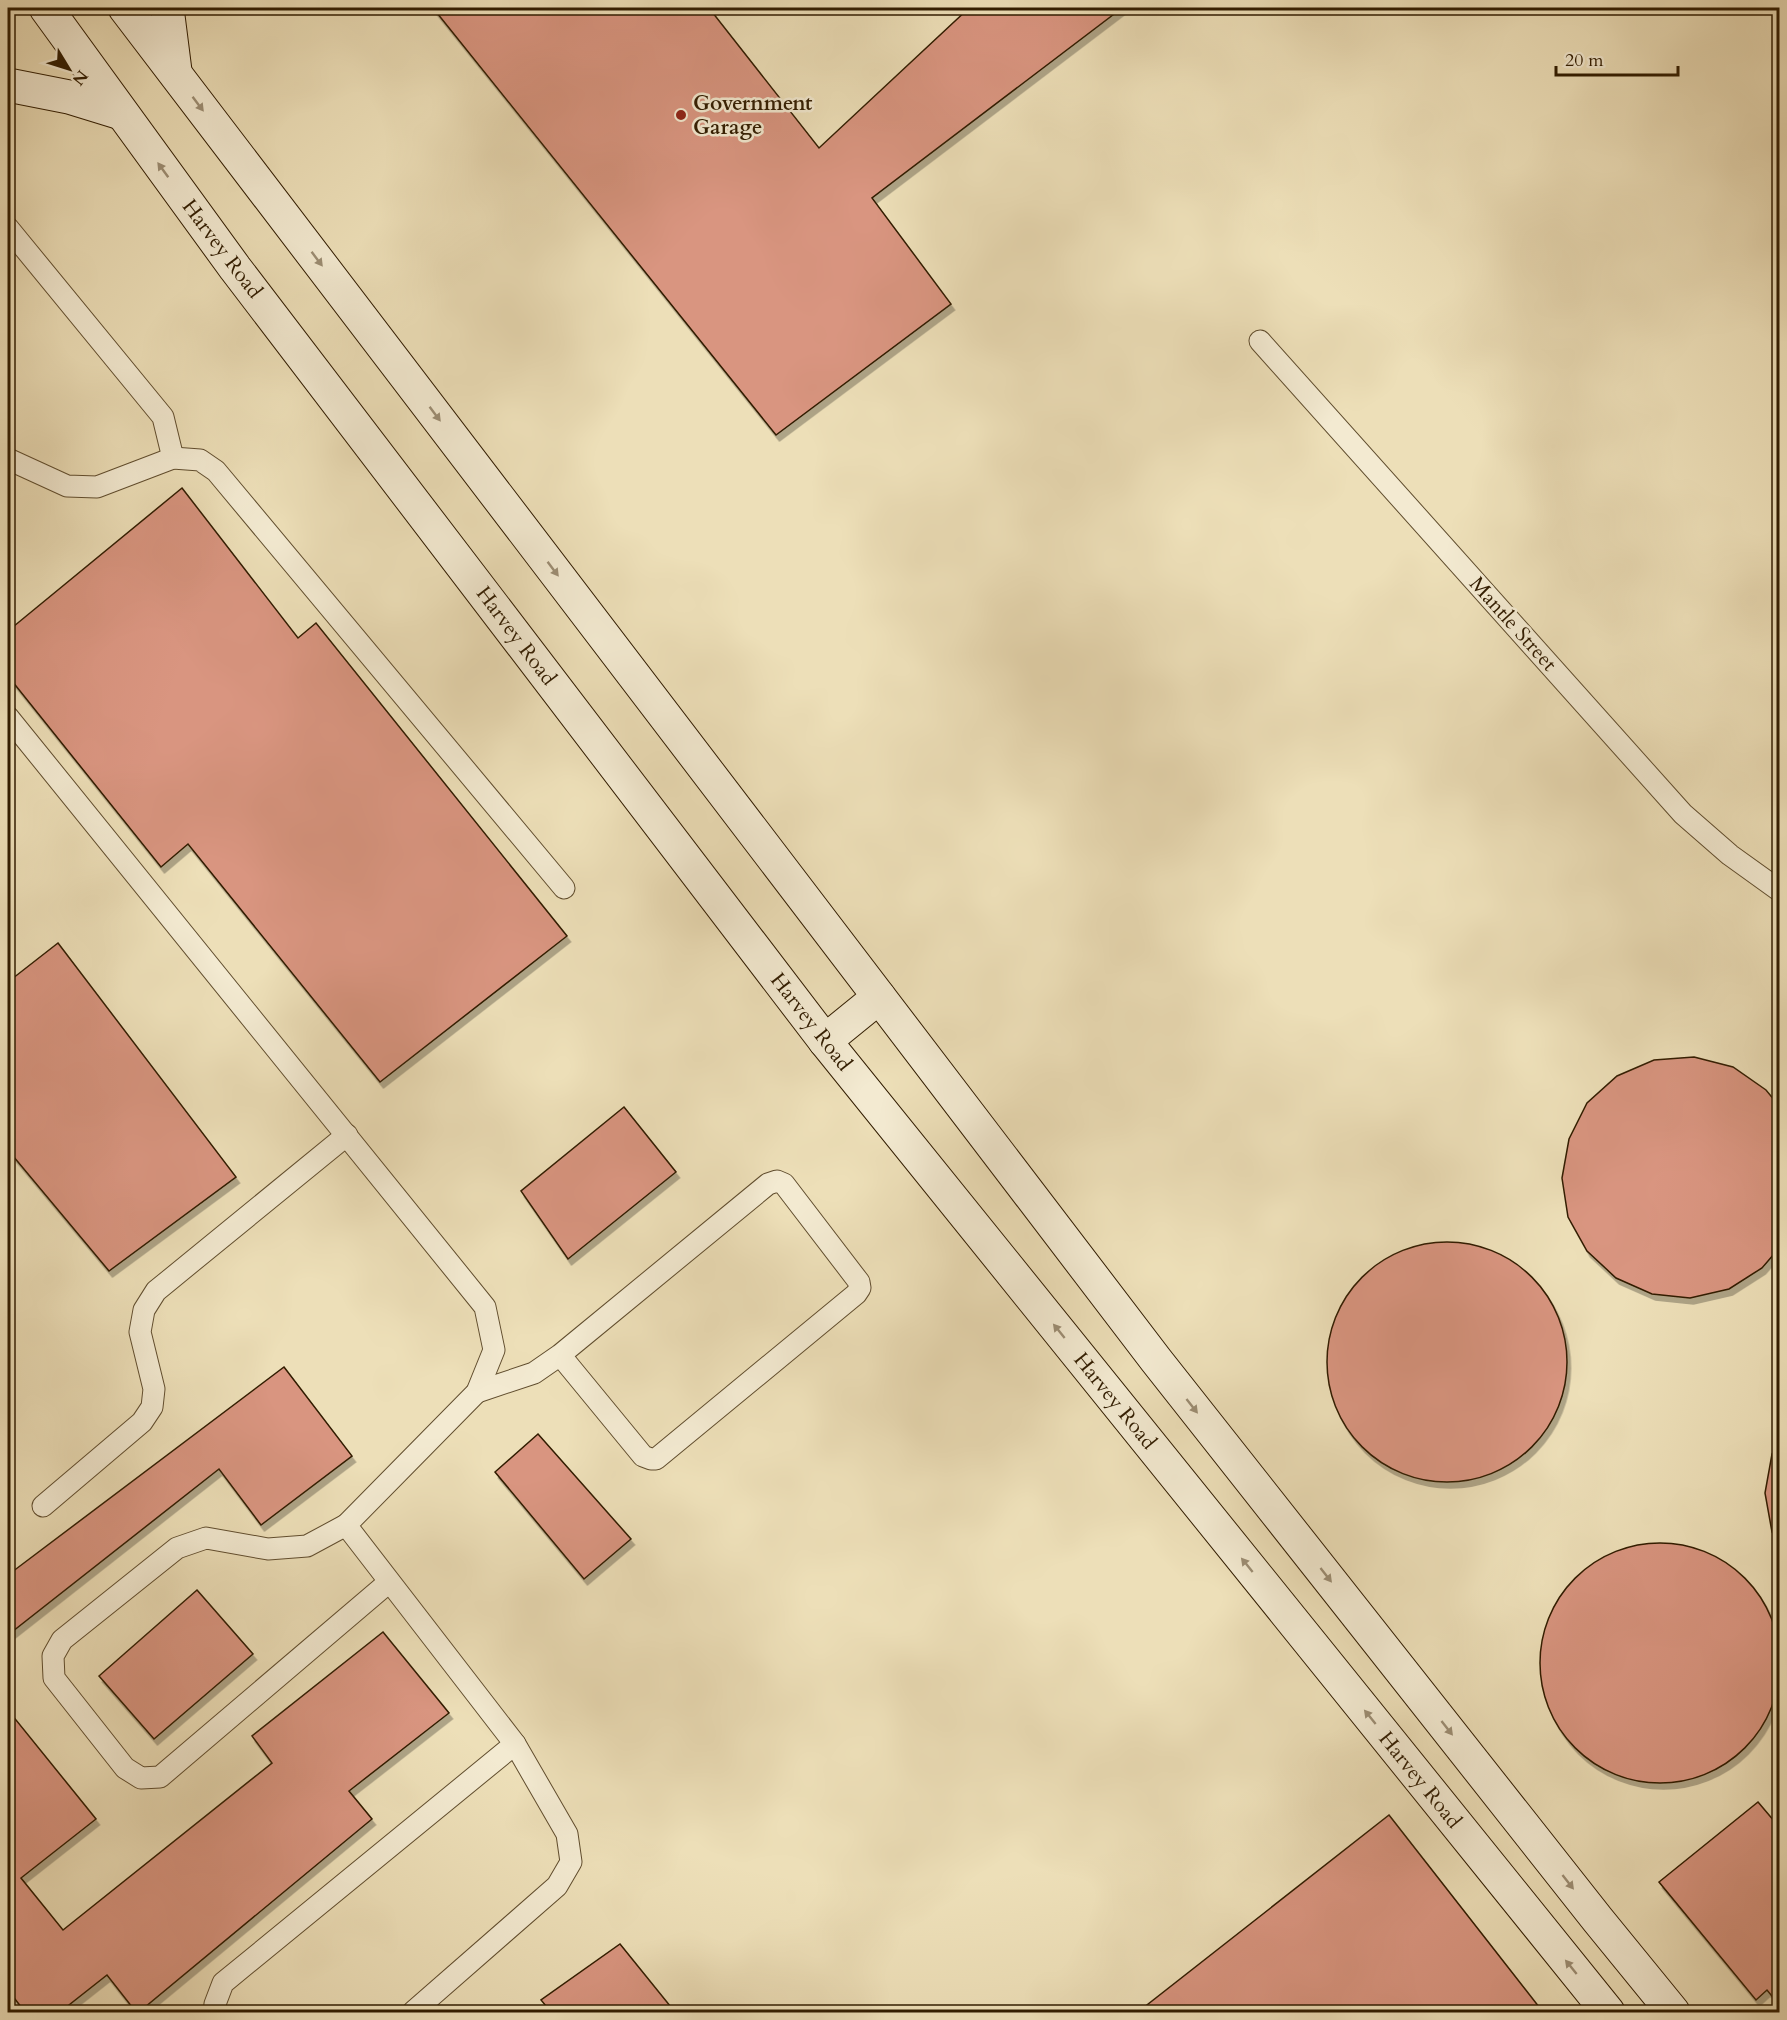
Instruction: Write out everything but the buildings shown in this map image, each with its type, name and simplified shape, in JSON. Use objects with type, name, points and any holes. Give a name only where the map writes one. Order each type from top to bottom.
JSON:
[{"type":"main road","name":"Harvey Road","points":[[46,8],[235,268],[825,1041],[1608,2013]]},
{"type":"main road","points":[[125,8],[1164,1369],[1673,2013]]},
{"type":"main road","points":[[167,8],[176,75]]},
{"type":"main road","points":[[8,85],[69,98],[121,113]]},
{"type":"main road","points":[[825,1041],[879,996]]},
{"type":"main road","points":[[1598,1920],[1699,2013]]},
{"type":"lane","points":[[8,228],[163,417],[173,458]]},
{"type":"lane","name":"Mantle Street","points":[[1260,341],[1683,814],[1730,855],[1779,891]]},
{"type":"lane","points":[[8,459],[67,486],[96,487],[173,458],[200,460],[216,471],[564,888]]},
{"type":"lane","points":[[8,717],[485,1307],[494,1350],[477,1392],[346,1525],[307,1546],[268,1549],[206,1538],[177,1548],[62,1640],[53,1656],[54,1678],[124,1768],[141,1778],[160,1777],[389,1582]]},
{"type":"lane","points":[[44,1506],[142,1422],[152,1407],[154,1389],[140,1332],[144,1310],[156,1291],[347,1135]]},
{"type":"lane","points":[[477,1392],[534,1373],[561,1355],[768,1184],[777,1181],[784,1185],[859,1282],[860,1288],[856,1294],[656,1458],[643,1456],[561,1355]]},
{"type":"lane","points":[[346,1525],[515,1744],[567,1834],[571,1862],[557,1886],[413,2013]]},
{"type":"lane","points":[[214,2013],[223,1983],[515,1744]]},
{"type":"place","name":"Government Garage","points":[[681,115]]}]
